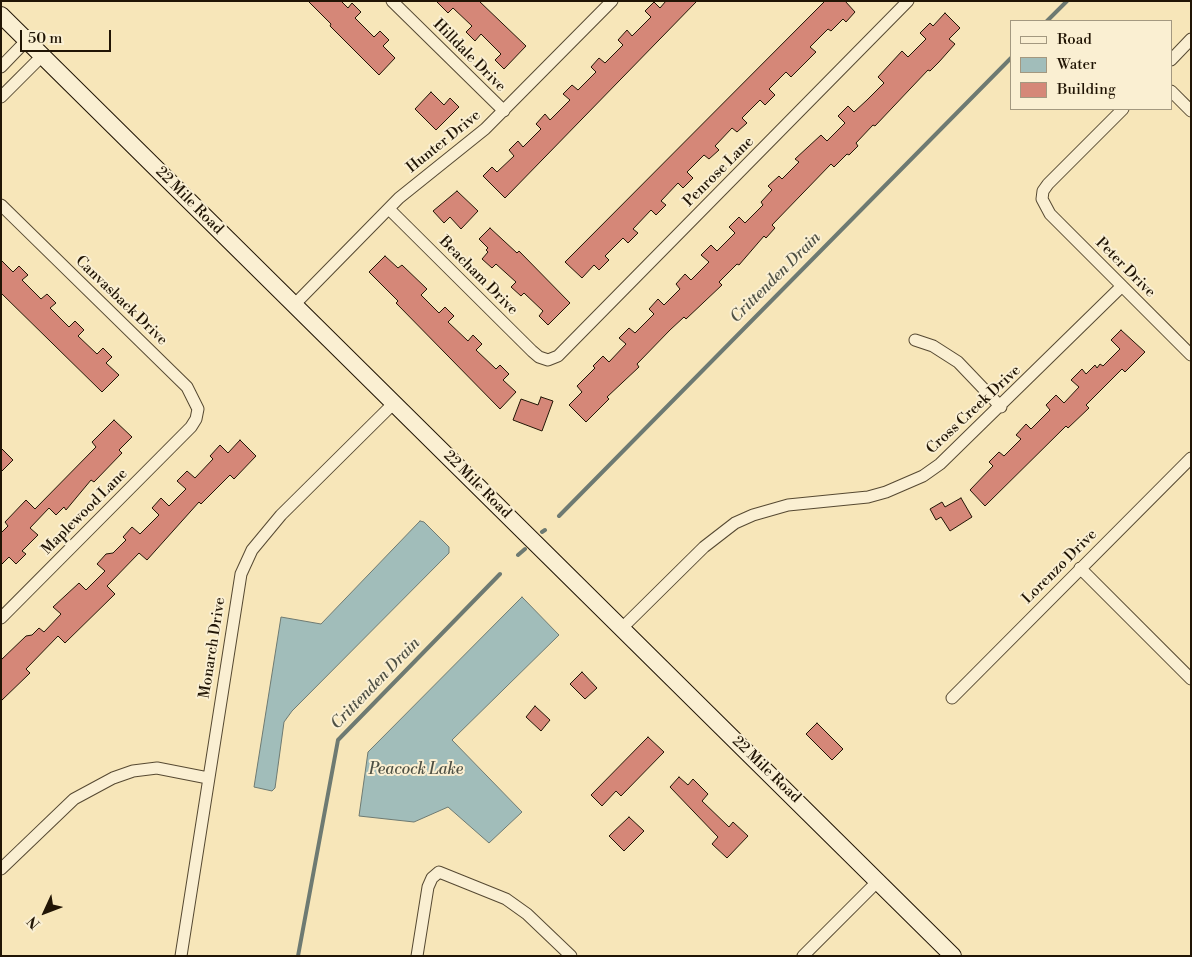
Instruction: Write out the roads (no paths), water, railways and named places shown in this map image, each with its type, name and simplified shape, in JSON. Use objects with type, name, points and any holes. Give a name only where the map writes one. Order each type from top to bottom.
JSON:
[{"type":"street","name":"Hilldale Drive","points":[[392,1],[504,111]]},
{"type":"street","name":"Hunter Drive","points":[[294,304],[389,209],[504,111],[612,1]]},
{"type":"street","name":"Penrose Lane","points":[[548,360],[564,352],[908,1]]},
{"type":"street","name":"22 Mile Road","points":[[1,15],[954,956]]},
{"type":"street","points":[[1172,59],[1191,39]]},
{"type":"street","points":[[1,68],[27,40]]},
{"type":"street","points":[[1,96],[42,56]]},
{"type":"street","points":[[1172,92],[1191,111]]},
{"type":"street","name":"Peter Drive","points":[[1121,110],[1048,184],[1043,191],[1042,199],[1050,214],[1191,355]]},
{"type":"street","name":"Canvasback Drive","points":[[1,205],[187,387],[198,409],[196,419],[190,427]]},
{"type":"street","name":"Beacham Drive","points":[[389,209],[532,352],[548,360]]},
{"type":"street","name":"Cross Creek Drive","points":[[622,628],[704,547],[735,524],[771,509],[868,496],[906,485],[923,476],[947,459],[1122,286]]},
{"type":"street","points":[[915,340],[933,346],[958,362],[1001,407]]},
{"type":"street","name":"Monarch Drive","points":[[181,956],[240,582],[252,550],[281,515],[394,403]]},
{"type":"street","name":"Maplewood Lane","points":[[1,618],[190,427]]},
{"type":"street","name":"Lorenzo Drive","points":[[952,698],[1191,458]]},
{"type":"street","points":[[1080,568],[1191,679]]},
{"type":"street","points":[[1,869],[74,798],[113,778],[133,771],[158,768],[208,778]]},
{"type":"street","points":[[417,956],[428,887],[432,878],[439,872],[506,899],[527,914],[571,956]]},
{"type":"street","points":[[803,956],[879,880]]},
{"type":"water","points":[[420,521],[424,522],[449,547],[449,553],[292,711],[284,722],[275,788],[272,791],[254,787],[281,617],[321,624]]},
{"type":"water","name":"Peacock Lake","points":[[522,597],[559,635],[452,740],[522,812],[489,843],[448,807],[414,822],[359,816],[368,752]]},
{"type":"waterway","name":"Crittenden Drain","points":[[1048,20],[1067,1]]},
{"type":"waterway","name":"Crittenden Drain","points":[[559,516],[1010,59]]},
{"type":"waterway","name":"Crittenden Drain","points":[[518,555],[525,549]]},
{"type":"waterway","name":"Crittenden Drain","points":[[298,956],[338,740],[500,574]]}]
